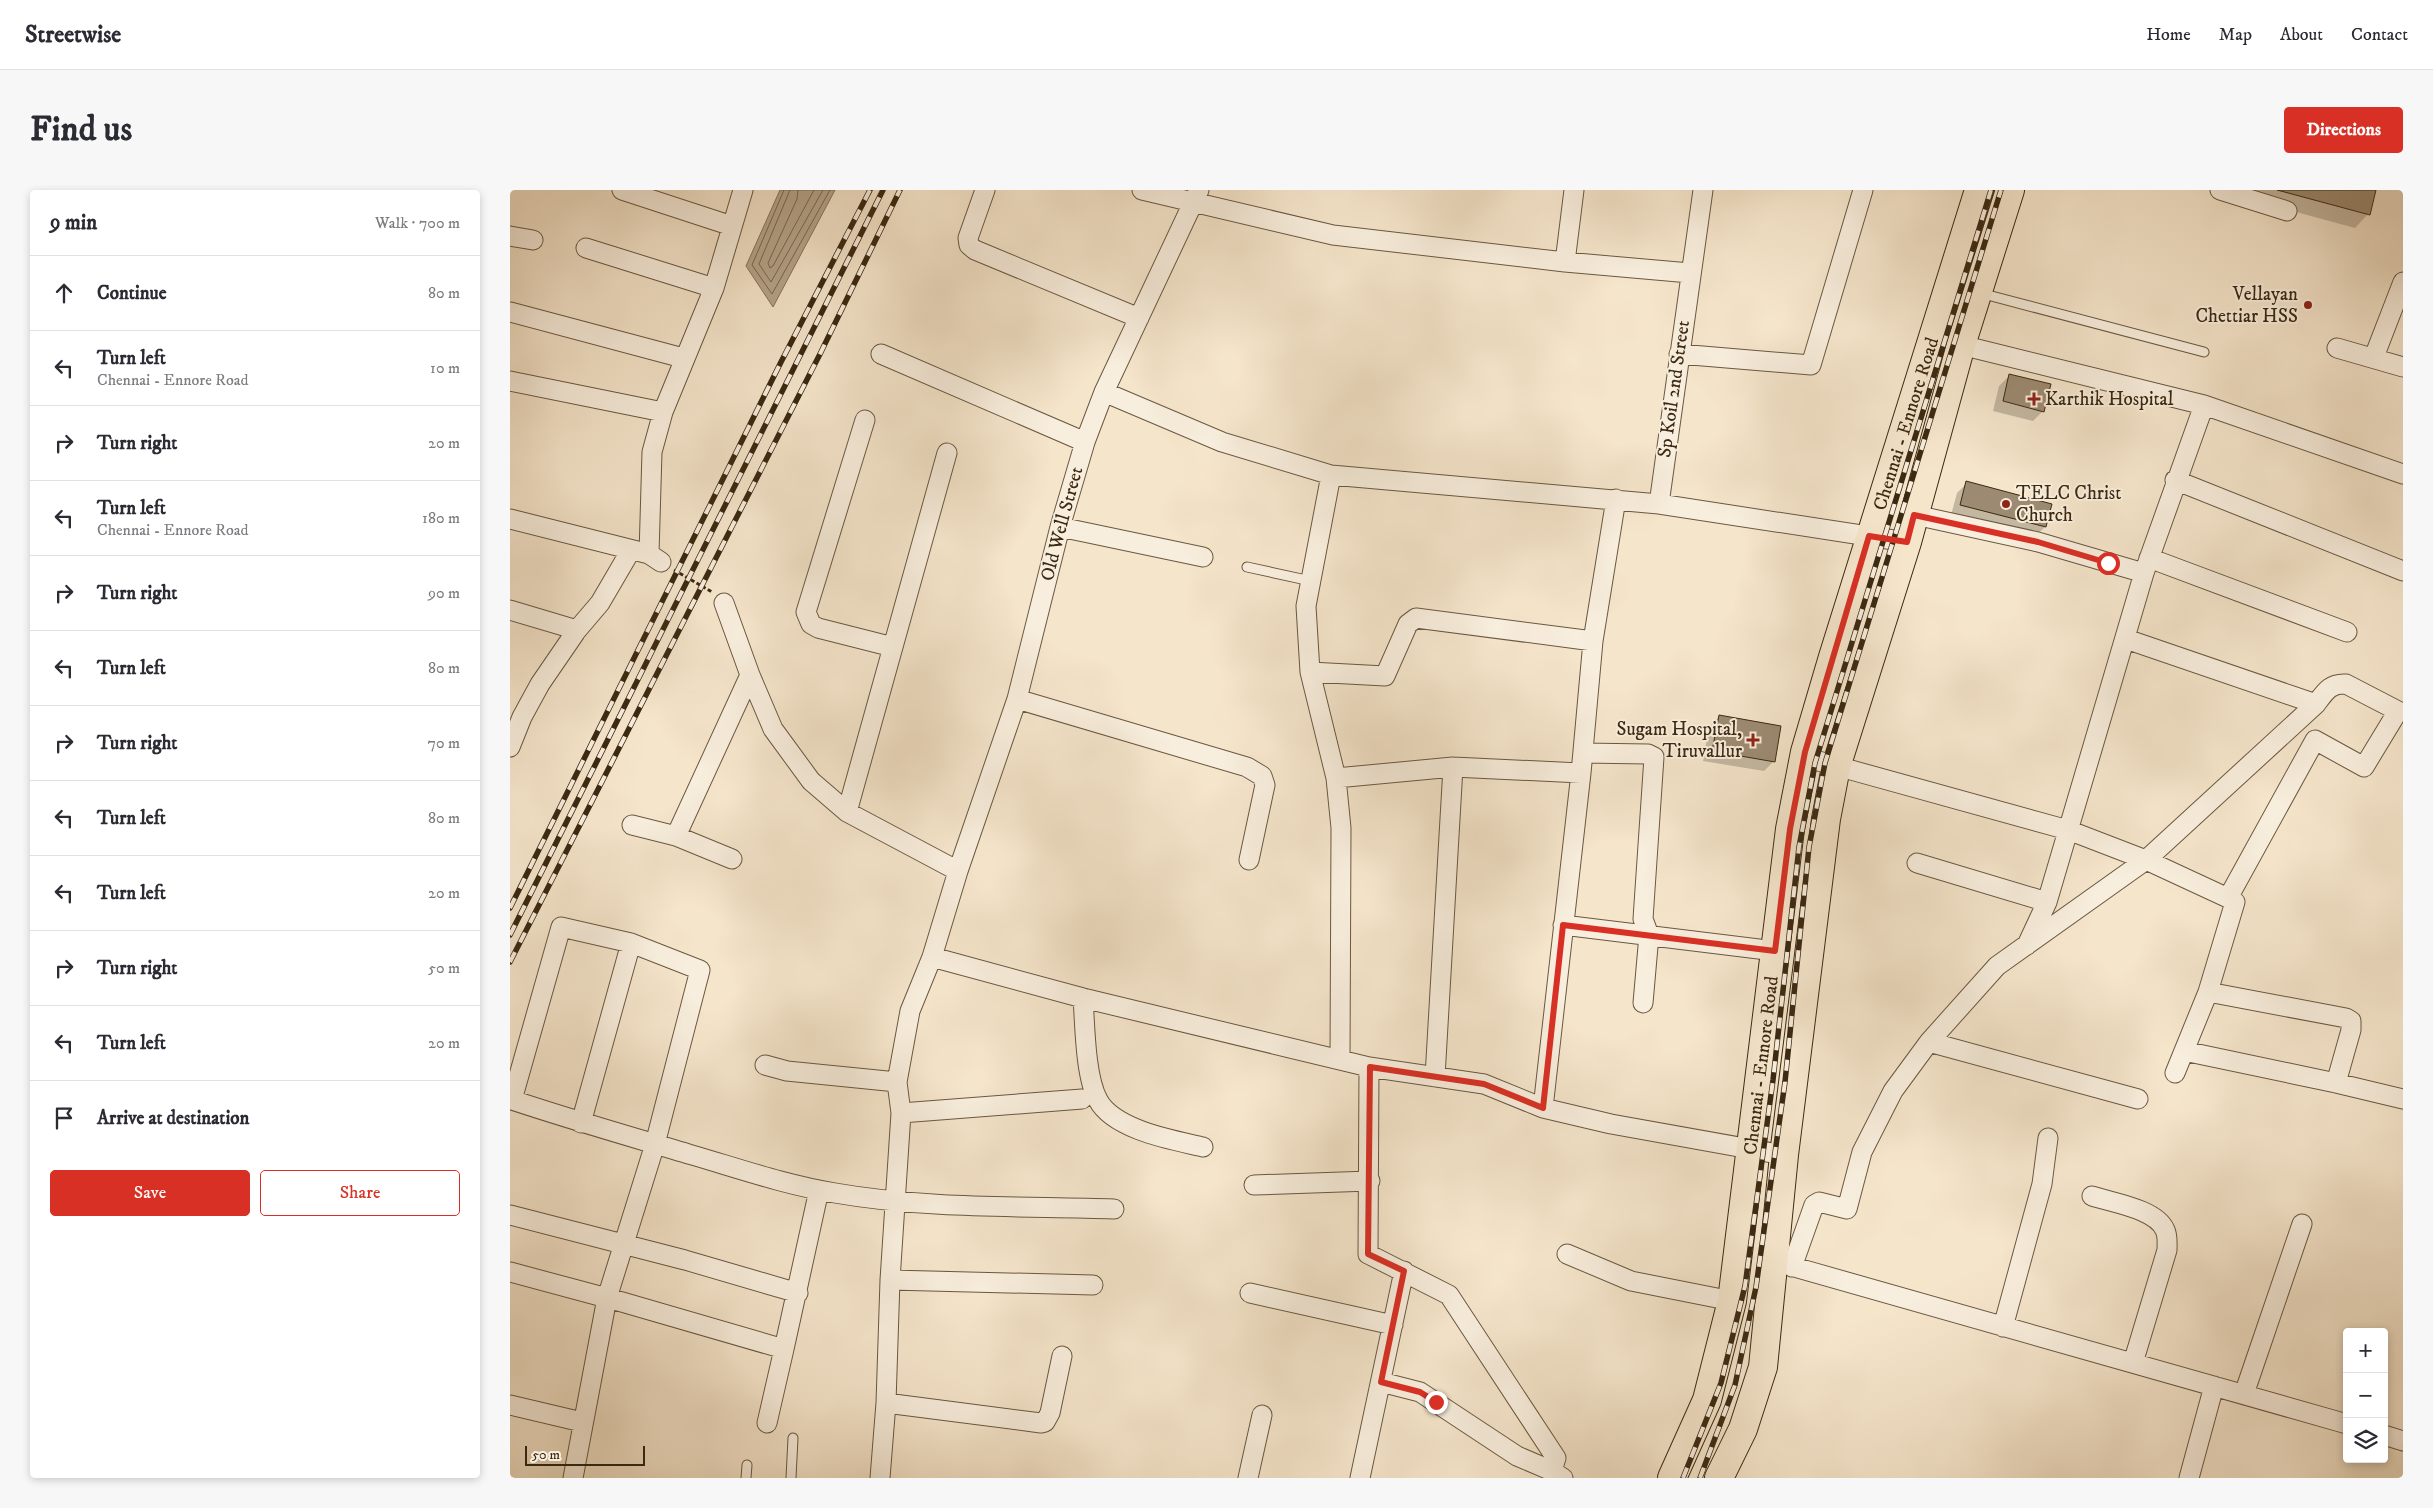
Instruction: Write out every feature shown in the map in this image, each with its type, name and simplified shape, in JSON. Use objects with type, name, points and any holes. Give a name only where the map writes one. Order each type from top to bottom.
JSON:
[{"type":"main road","name":"Chennai - Ennore Road","points":[[1672,1478],[1707,1400],[1732,1301],[1790,829],[1804,757],[1869,536],[1979,190]]},
{"type":"main road","name":"Chennai - Ennore Road","points":[[1719,1478],[1743,1429],[1764,1367],[1784,1264],[1784,1156],[1826,819],[1836,767],[1907,542],[1961,345],[2010,190]]},
{"type":"street","points":[[622,190],[732,226]]},
{"type":"street","points":[[510,747],[522,717],[540,684],[577,630],[600,603],[647,555],[652,452],[663,412],[683,358],[714,288],[743,190]]},
{"type":"street","points":[[984,190],[968,238],[969,245],[974,250],[1139,318]]},
{"type":"street","points":[[1142,190],[1196,197],[1333,235],[1565,262],[1690,274]]},
{"type":"street","points":[[1565,262],[1574,190]]},
{"type":"street","name":"Sp Koil 2nd Street","points":[[1659,504],[1703,190]]},
{"type":"street","points":[[1679,354],[1811,365],[1862,190]]},
{"type":"street","points":[[2220,190],[2287,211]]},
{"type":"street","name":"Old Well Street","points":[[880,1478],[886,1403],[890,1280],[901,1113],[897,1082],[910,1011],[932,957],[958,871],[1017,699],[1060,527],[1085,442],[1104,392],[1196,197]]},
{"type":"street","points":[[510,236],[533,240]]},
{"type":"street","points":[[586,248],[714,288]]},
{"type":"street","points":[[2374,357],[2403,282]]},
{"type":"street","points":[[510,312],[683,358]]},
{"type":"street","points":[[1961,345],[2204,405],[2403,474]]},
{"type":"street","points":[[2337,348],[2374,357],[2403,367]]},
{"type":"street","points":[[881,354],[1085,442]]},
{"type":"street","points":[[510,381],[663,412]]},
{"type":"street","points":[[1104,392],[1222,442],[1331,475],[1659,504],[1907,542]]},
{"type":"street","points":[[2027,946],[2047,902],[2146,566],[2175,480],[2204,405]]},
{"type":"street","points":[[865,420],[806,612],[811,624],[818,628],[893,647]]},
{"type":"street","points":[[847,812],[947,453]]},
{"type":"street","points":[[1331,475],[1306,606],[1310,672],[1336,778],[1341,828],[1340,1058]]},
{"type":"street","points":[[2175,480],[2403,570]]},
{"type":"street","points":[[1543,1108],[1581,773],[1593,641],[1616,499]]},
{"type":"street","points":[[1914,515],[2146,566],[2347,632]]},
{"type":"street","points":[[510,519],[647,555]]},
{"type":"street","points":[[1060,527],[1204,557]]},
{"type":"street","points":[[724,603],[750,675],[774,730],[811,781],[847,812],[958,871]]},
{"type":"street","points":[[510,610],[577,630]]},
{"type":"street","points":[[1310,672],[1385,676],[1408,624],[1416,618],[1593,641]]},
{"type":"street","points":[[2126,639],[2316,704]]},
{"type":"street","points":[[676,836],[750,675]]},
{"type":"street","points":[[2228,898],[2315,740],[2364,767],[2400,707],[2346,684],[2337,683],[2330,686],[2316,704],[2146,860],[1997,966],[1930,1042],[1893,1091],[1862,1152],[1847,1209],[1819,1202],[1814,1205],[1784,1264],[2343,1423]]},
{"type":"street","points":[[1017,699],[1247,767],[1262,776],[1265,785],[1249,860]]},
{"type":"street","points":[[1583,753],[1648,754],[1654,757],[1643,919],[1649,935],[1643,1003]]},
{"type":"street","points":[[1804,757],[2068,830],[2146,860],[2235,902],[2208,992],[2175,1073]]},
{"type":"street","points":[[1336,778],[1453,767],[1581,773]]},
{"type":"street","points":[[1435,1077],[1453,767]]},
{"type":"street","points":[[632,825],[676,836],[732,858]]},
{"type":"street","points":[[1917,863],[2047,902]]},
{"type":"street","points":[[1563,925],[1775,951]]},
{"type":"street","points":[[574,1478],[582,1422],[608,1298],[656,1144],[700,970],[631,943],[561,927],[512,1100],[581,1122],[656,1144],[788,1184],[819,1190],[895,1202],[1114,1209]]},
{"type":"street","points":[[581,1122],[631,943]]},
{"type":"street","points":[[932,957],[1083,998],[1340,1058],[1370,1067],[1484,1084],[1543,1108],[1611,1124],[1751,1148],[1784,1156]]},
{"type":"street","points":[[2208,992],[2351,1020],[2351,1030],[2336,1083]]},
{"type":"street","points":[[1083,998],[1088,1055],[1098,1101],[1119,1120],[1136,1128],[1165,1138],[1203,1147]]},
{"type":"street","points":[[1930,1042],[2138,1099]]},
{"type":"street","points":[[2184,1051],[2403,1099]]},
{"type":"street","points":[[765,1065],[787,1071],[897,1082]]},
{"type":"street","points":[[1370,1067],[1368,1254],[1449,1295],[1556,1458],[1557,1474],[1517,1456],[1420,1392],[1381,1382]]},
{"type":"street","points":[[901,1113],[1082,1099]]},
{"type":"street","points":[[2003,1327],[2042,1184],[2048,1138]]},
{"type":"street","points":[[1254,1185],[1370,1181]]},
{"type":"street","points":[[767,1423],[798,1293],[819,1190]]},
{"type":"street","points":[[2092,1196],[2148,1214],[2160,1221],[2167,1232],[2167,1250],[2133,1363]]},
{"type":"street","points":[[510,1215],[798,1293]]},
{"type":"street","points":[[2244,1394],[2302,1224]]},
{"type":"street","points":[[1568,1254],[1631,1281],[1732,1301]]},
{"type":"street","points":[[1360,1478],[1404,1271]]},
{"type":"street","points":[[510,1272],[784,1349]]},
{"type":"street","points":[[890,1280],[1093,1285]]},
{"type":"street","points":[[1250,1293],[1393,1325]]},
{"type":"street","points":[[886,1403],[1041,1423],[1048,1419],[1050,1413],[1062,1356]]},
{"type":"street","points":[[2188,1478],[2214,1386]]},
{"type":"street","points":[[510,1405],[582,1422]]},
{"type":"street","points":[[1248,1478],[1262,1415]]},
{"type":"street","points":[[2388,1436],[2403,1440]]},
{"type":"lane","points":[[1978,293],[2204,352]]},
{"type":"lane","points":[[1247,567],[1311,581]]},
{"type":"lane","points":[[791,1478],[793,1438]]},
{"type":"lane","points":[[746,1478],[747,1465]]},
{"type":"path","points":[[647,555],[713,593],[724,603]]},
{"type":"water","points":[[780,190],[835,190],[773,307],[746,266]]},
{"type":"building","points":[[2277,190],[2376,190],[2370,215]]},
{"type":"building","points":[[2009,374],[2051,384],[2044,412],[2003,401]]},
{"type":"building","name":"TELC Christ Church","points":[[1966,481],[2052,504],[2046,527],[1960,505]]},
{"type":"building","points":[[1719,715],[1781,726],[1775,762],[1712,751]]},
{"type":"railway","points":[[510,908],[781,362],[870,190]]},
{"type":"railway","points":[[510,935],[883,190]]},
{"type":"railway","points":[[510,962],[820,354],[900,190]]},
{"type":"railway","points":[[1683,1478],[1721,1383],[1745,1286],[1773,1080],[1799,847],[1815,763],[1991,190]]},
{"type":"railway","points":[[1700,1478],[1735,1385],[1756,1287],[1785,1082],[1809,847],[1825,763],[2001,190]]},
{"type":"place","name":"Vellayan Chettiar HSS","points":[[2308,305]]},
{"type":"place","name":"Karthik Hospital","points":[[2034,399]]},
{"type":"place","name":"TELC Christ Church","points":[[2006,504]]},
{"type":"place","name":"Sugam Hospital, Tiruvallur","points":[[1753,740]]},
{"type":"route","points":[[1436,1402],[1420,1392],[1381,1382],[1404,1271],[1370,1257],[1368,1254],[1370,1067],[1484,1084],[1543,1108],[1563,925],[1775,951],[1790,829],[1805,752],[1869,536],[1907,542],[1914,515],[2038,542],[2108,563]]}]
